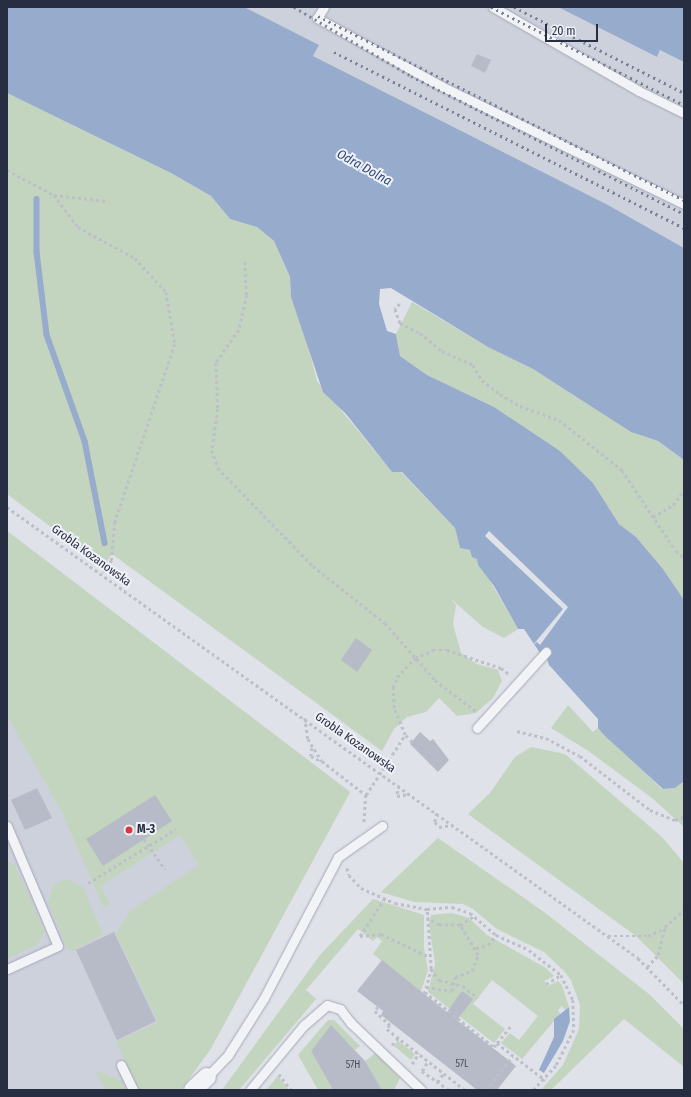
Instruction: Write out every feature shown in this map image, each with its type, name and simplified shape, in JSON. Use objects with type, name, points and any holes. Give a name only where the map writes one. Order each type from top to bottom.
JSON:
[{"type":"street","points":[[193,1090],[207,1077]]},
{"type":"lane","points":[[324,7],[317,18],[441,86],[684,204]]},
{"type":"lane","points":[[493,7],[639,91],[684,113]]},
{"type":"lane","points":[[477,728],[546,652]]},
{"type":"lane","points":[[7,826],[59,948],[7,969]]},
{"type":"lane","points":[[207,1077],[228,1055],[264,998],[338,857],[358,840],[382,826]]},
{"type":"lane","points":[[250,1090],[303,1026],[327,1005],[340,1009],[351,1023],[421,1090]]},
{"type":"lane","points":[[121,1065],[133,1090]]},
{"type":"path","points":[[7,170],[54,195],[106,201]]},
{"type":"path","points":[[54,195],[78,227],[135,258],[166,292],[175,344],[115,522],[112,560],[102,575]]},
{"type":"path","points":[[245,262],[248,295],[239,330],[216,363],[218,409],[212,450],[218,468],[313,566],[385,622],[415,658],[452,694],[473,710],[488,716]]},
{"type":"path","points":[[400,304],[395,309],[400,323],[420,333],[442,351],[472,365],[482,380],[500,394],[520,406],[559,420],[622,470],[676,551],[684,557]]},
{"type":"path","points":[[653,517],[673,505],[684,489]]},
{"type":"path","name":"Grobla Kozanowska","points":[[7,507],[399,785],[608,936],[647,967],[684,1005]]},
{"type":"path","points":[[412,742],[405,735],[394,708],[393,688],[397,677],[415,658],[433,650],[447,650],[501,668],[519,682]]},
{"type":"path","points":[[304,718],[312,747],[322,761]]},
{"type":"path","points":[[517,731],[546,738],[580,756],[650,810],[675,820],[684,817]]},
{"type":"path","points":[[405,735],[366,795],[358,840],[347,860],[349,875],[361,888],[384,898],[427,909],[452,907],[474,916],[496,934],[529,950],[561,975],[573,1000],[575,1021],[569,1045],[545,1080],[534,1090]]},
{"type":"path","points":[[312,747],[311,756],[322,761],[366,795]]},
{"type":"path","points":[[399,785],[397,796],[410,794]]},
{"type":"path","points":[[437,813],[435,822],[439,827],[453,825]]},
{"type":"path","points":[[88,883],[176,829]]},
{"type":"path","points":[[144,839],[165,869]]},
{"type":"path","points":[[384,898],[360,936],[381,934],[428,956]]},
{"type":"path","points":[[427,909],[428,956],[431,969],[439,980],[463,986],[478,998]]},
{"type":"path","points":[[608,936],[629,938],[648,936],[665,928],[684,910]]},
{"type":"path","points":[[427,918],[439,925],[460,924],[474,916]]},
{"type":"path","points":[[426,987],[448,992],[454,988],[455,977],[468,973],[478,960],[476,948],[460,924]]},
{"type":"path","points":[[647,967],[658,955],[665,928]]},
{"type":"path","points":[[476,948],[488,944],[496,934]]},
{"type":"path","points":[[431,969],[425,993],[494,1047],[510,1027]]},
{"type":"path","points":[[546,984],[561,975]]},
{"type":"path","points":[[378,1007],[375,1011],[390,1025],[387,1029],[465,1090]]},
{"type":"path","points":[[497,1043],[545,1080]]},
{"type":"path","points":[[486,1090],[513,1056]]},
{"type":"path","points":[[422,1070],[428,1061]]},
{"type":"path","points":[[278,1072],[291,1090]]},
{"type":"path","points":[[437,1082],[444,1073]]},
{"type":"shaded area","points":[[244,7],[558,7],[657,57],[660,49],[684,62],[684,248],[608,205],[313,56],[318,45]]},
{"type":"shaded area","points":[[7,531],[350,792],[210,1050],[176,1090],[7,1090]]},
{"type":"green space","points":[[7,93],[171,173],[211,196],[230,219],[257,227],[274,241],[290,278],[291,297],[302,323],[317,381],[392,472],[401,472],[455,528],[460,548],[470,550],[477,559],[518,629],[504,638],[483,627],[450,598],[456,605],[453,624],[461,653],[477,664],[498,670],[502,681],[493,698],[476,713],[457,716],[439,698],[426,712],[407,717],[394,729],[382,751],[112,554],[103,566],[7,494]]},
{"type":"green space","points":[[412,302],[488,347],[533,369],[631,432],[658,441],[684,460],[684,600],[663,569],[636,537],[619,524],[593,483],[561,452],[494,407],[427,375],[400,356],[396,334]]},
{"type":"green space","points":[[7,531],[350,792],[210,1050],[181,1090],[139,1090],[116,1042],[158,1022],[116,934],[130,911],[199,865],[180,835],[101,886],[110,905],[104,908],[61,810],[7,716]]},
{"type":"green space","points":[[568,705],[593,732],[598,728],[662,789],[675,788],[684,781],[684,827],[652,798],[587,750],[551,728]]},
{"type":"green space","points":[[531,747],[565,754],[662,837],[684,863],[684,984],[636,936],[468,814],[490,793],[515,757]]},
{"type":"green space","points":[[438,838],[544,912],[649,994],[684,1029],[684,1067],[624,1019],[551,1090],[541,1090],[563,1065],[579,1029],[580,1005],[571,980],[563,970],[544,952],[497,929],[473,909],[463,904],[414,902],[381,892]]},
{"type":"green space","points":[[7,861],[15,865],[44,931],[38,944],[7,959]]},
{"type":"green space","points":[[67,879],[83,887],[103,934],[73,951],[67,948],[48,902],[54,884]]},
{"type":"green space","points":[[373,899],[424,915],[424,948],[428,970],[421,991],[373,954],[382,941],[377,937],[373,941],[358,929],[306,990],[316,999],[239,1090],[222,1090],[320,955]]},
{"type":"green space","points":[[452,913],[469,918],[487,935],[546,968],[554,976],[544,981],[548,986],[558,981],[562,985],[569,1007],[565,1010],[562,1006],[558,1010],[560,1014],[522,1059],[501,1043],[510,1033],[519,1040],[538,1016],[492,980],[473,1004],[505,1029],[494,1043],[428,992],[435,964],[429,924],[431,915]]},
{"type":"green space","points":[[328,1020],[334,1020],[360,1046],[355,1050],[331,1026],[311,1051],[333,1090],[318,1090],[298,1055]]},
{"type":"green space","points":[[398,1041],[415,1054],[411,1060],[394,1046]]},
{"type":"green space","points":[[376,1053],[400,1078],[394,1090],[382,1090],[365,1061]]},
{"type":"green space","points":[[95,1070],[122,1081],[126,1090],[105,1090]]},
{"type":"green space","points":[[278,1076],[289,1090],[266,1090]]},
{"type":"water","name":"Odra Dolna","points":[[7,7],[244,7],[319,45],[313,56],[608,205],[684,248],[684,460],[658,441],[631,432],[533,369],[488,347],[391,288],[380,289],[379,304],[387,331],[396,334],[400,356],[427,375],[494,407],[560,451],[593,483],[619,524],[636,537],[663,569],[684,600],[684,781],[675,788],[663,789],[605,736],[598,728],[598,719],[549,665],[547,659],[551,654],[544,649],[540,653],[524,629],[518,629],[494,586],[478,565],[477,559],[472,557],[470,550],[460,548],[455,528],[402,472],[392,472],[346,414],[323,392],[291,297],[290,277],[274,241],[257,227],[230,219],[211,196],[171,173],[7,93]]},
{"type":"water","points":[[558,7],[684,7],[684,62],[660,50],[657,57]]},
{"type":"water","points":[[569,1007],[570,1021],[563,1041],[544,1073],[539,1070],[554,1037],[554,1019]]},
{"type":"pier","points":[[489,531],[568,607],[540,645],[537,642],[533,645],[563,609],[485,536]]},
{"type":"building","points":[[477,54],[491,60],[485,73],[471,66]]},
{"type":"building","points":[[356,638],[372,650],[357,672],[341,660]]},
{"type":"building","points":[[420,732],[430,741],[433,739],[449,760],[438,772],[410,744]]},
{"type":"building","points":[[37,788],[52,818],[25,830],[11,800]]},
{"type":"building","name":"M-3","points":[[155,795],[172,821],[103,866],[86,839]]},
{"type":"building","points":[[114,932],[156,1021],[117,1040],[76,950]]},
{"type":"building","points":[[382,960],[447,1012],[462,991],[473,999],[457,1020],[516,1066],[497,1090],[477,1090],[381,1015],[383,1011],[357,991]]},
{"type":"building","points":[[331,1025],[365,1061],[382,1090],[333,1090],[311,1051]]},
{"type":"waterway","points":[[37,199],[37,252],[47,335],[85,441],[105,543]]},
{"type":"railway","points":[[294,7],[411,76],[684,214]]},
{"type":"railway","points":[[491,7],[684,105]]},
{"type":"railway","points":[[514,7],[684,93]]},
{"type":"railway","points":[[318,16],[684,200]]},
{"type":"railway","points":[[334,52],[684,228]]},
{"type":"place","name":"M-3","points":[[129,830]]}]
